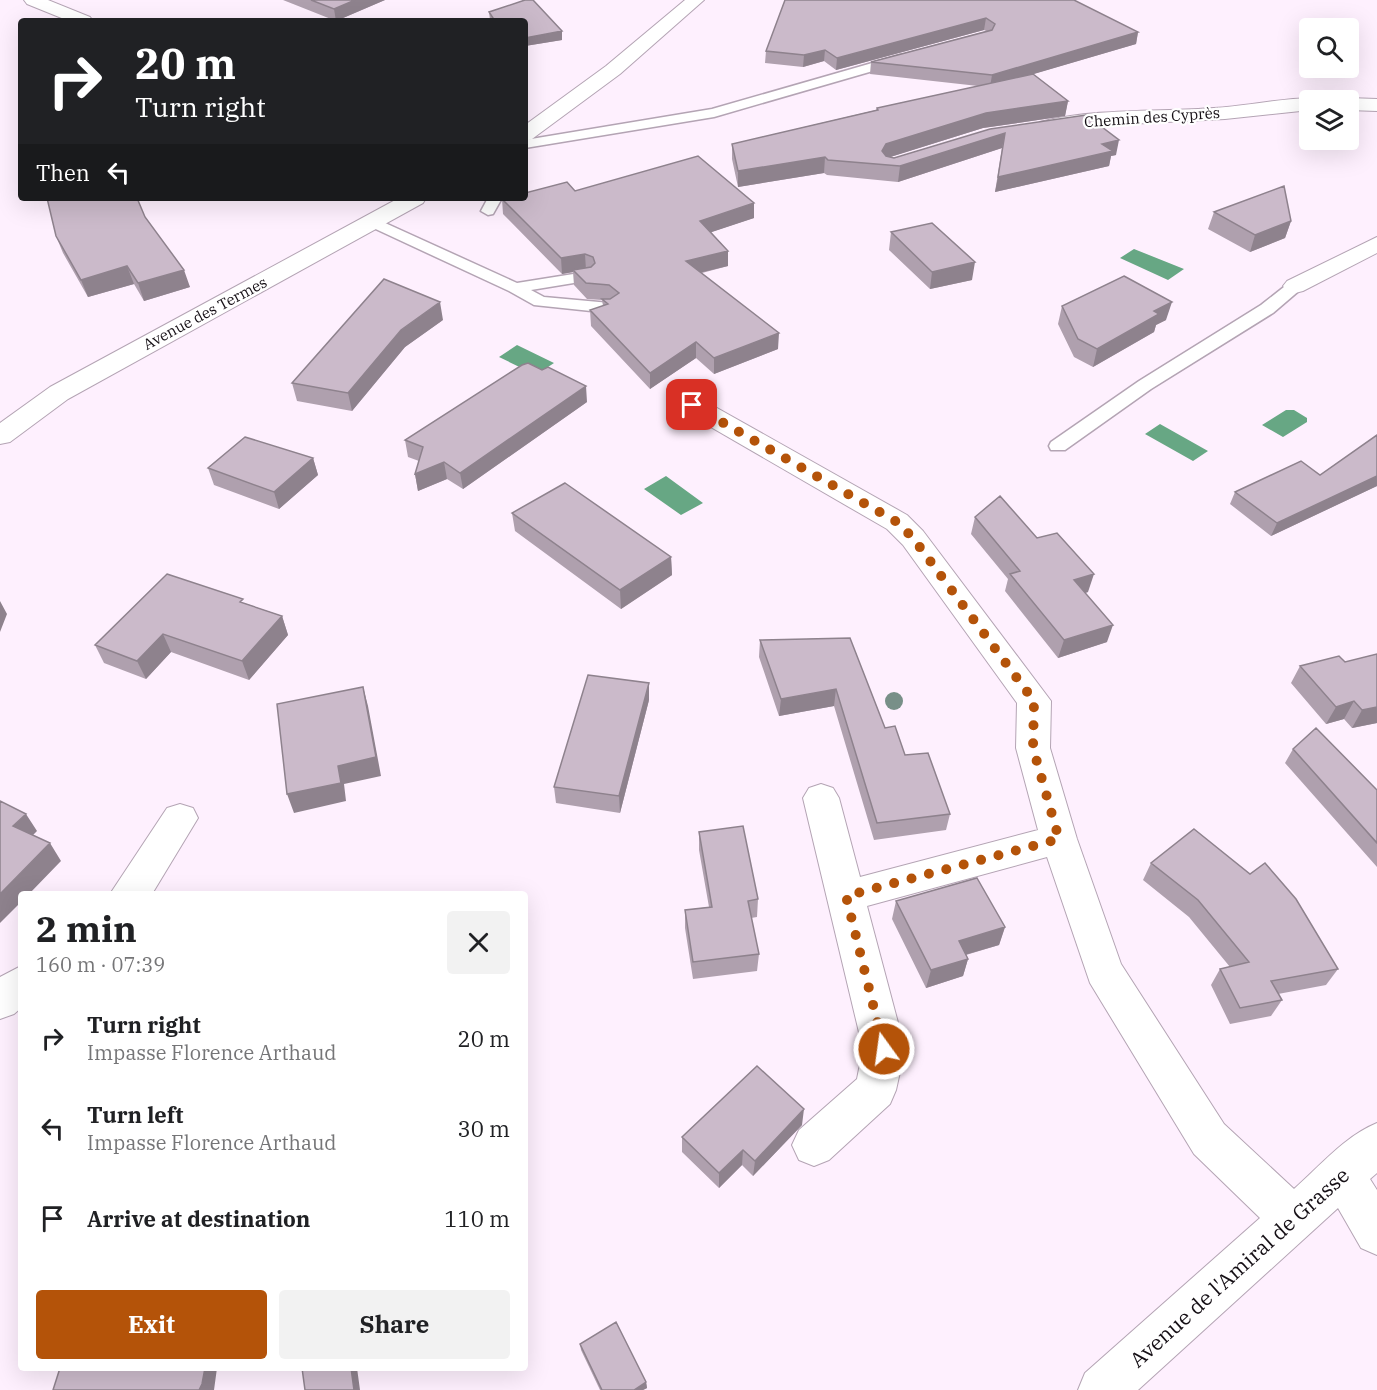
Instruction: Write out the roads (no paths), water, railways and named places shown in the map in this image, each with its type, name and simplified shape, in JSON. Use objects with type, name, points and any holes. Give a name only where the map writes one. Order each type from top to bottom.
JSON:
[{"type":"street","points":[[33,0],[77,18]]},
{"type":"street","points":[[528,133],[613,70],[695,0]]},
{"type":"street","name":"Chemin des Cyprès","points":[[1030,129],[1100,119],[1216,114],[1299,104]]},
{"type":"street","points":[[1359,105],[1377,105]]},
{"type":"street","name":"Avenue des Termes","points":[[0,436],[59,393],[410,201]]},
{"type":"street","points":[[1295,286],[1377,244]]},
{"type":"street","points":[[692,405],[897,522],[913,538],[1034,701],[1033,748],[1059,839],[1104,971],[1209,1139],[1292,1218]]},
{"type":"street","points":[[814,1145],[875,1090],[884,1049],[821,798]]},
{"type":"street","points":[[132,891],[180,818]]},
{"type":"street","points":[[846,896],[1059,839]]},
{"type":"street","points":[[0,1001],[18,986]]},
{"type":"street","name":"Avenue de l'Amiral de Grasse","points":[[1102,1390],[1377,1144]]},
{"type":"street","points":[[1342,1173],[1377,1232]]},
{"type":"lane","points":[[528,144],[704,115],[910,56]]},
{"type":"lane","points":[[372,222],[540,302],[610,308]]},
{"type":"lane","points":[[514,288],[586,277]]},
{"type":"lane","points":[[1058,446],[1145,385],[1268,309],[1295,286]]}]
